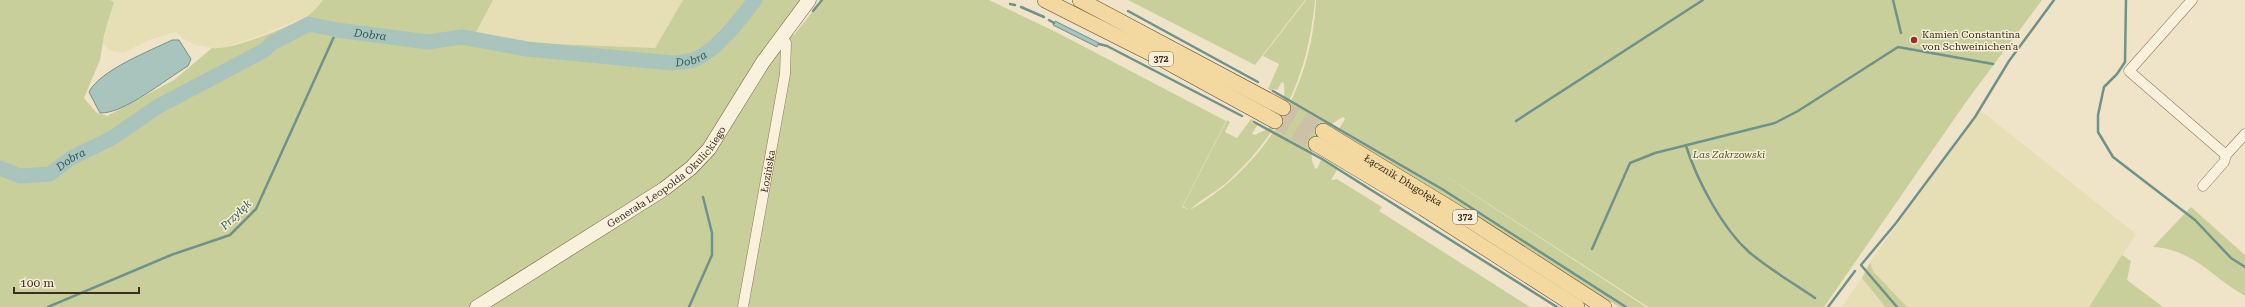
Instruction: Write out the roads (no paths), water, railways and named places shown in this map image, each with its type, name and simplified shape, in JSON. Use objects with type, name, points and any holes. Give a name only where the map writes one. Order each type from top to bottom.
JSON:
[{"type":"main road","name":"372","points":[[1045,0],[1158,57],[1279,114],[1080,0]]},
{"type":"main road","name":"Łącznik Długołęka","points":[[1577,307],[1429,212],[1320,138],[1472,221],[1604,307]]},
{"type":"street","name":"Generała Leopolda Okulickiego","points":[[477,307],[664,189],[691,168],[709,149],[721,132],[782,36],[809,0]]},
{"type":"street","points":[[2192,0],[2129,71],[2226,155]]},
{"type":"street","name":"Łozińska","points":[[743,307],[785,74],[786,43],[782,36]]},
{"type":"street","points":[[2203,186],[2224,162],[2226,155],[2245,134]]},
{"type":"water","points":[[1055,21],[1099,43],[1097,47],[1053,25]]},
{"type":"water","points":[[172,40],[179,40],[191,59],[188,66],[133,102],[110,112],[100,113],[89,92],[95,84],[104,76],[126,62]]},
{"type":"waterway","name":"Dobra","points":[[0,168],[20,176],[50,174],[71,158],[112,138],[157,107],[265,50],[272,43],[309,24],[337,30],[428,42],[462,37],[527,49],[672,63],[696,59],[713,48],[743,16],[755,0]]},
{"type":"waterway","points":[[813,11],[822,0]]},
{"type":"waterway","points":[[1516,121],[1703,0]]},
{"type":"waterway","points":[[1893,0],[1901,33]]},
{"type":"waterway","points":[[1897,307],[1861,265],[1896,223],[1975,117],[2009,61],[2054,0]]},
{"type":"waterway","points":[[2126,0],[2125,62],[2117,74],[2104,87],[2098,115],[2098,132],[2113,157],[2195,220],[2231,258],[2245,267]]},
{"type":"waterway","points":[[1010,4],[1015,5]]},
{"type":"waterway","points":[[1021,7],[1044,17]]},
{"type":"waterway","points":[[1128,11],[1258,82]]},
{"type":"waterway","points":[[1049,20],[1054,23]]},
{"type":"waterway","name":"Przyłęk","points":[[48,307],[171,255],[230,235],[256,209],[337,30]]},
{"type":"waterway","points":[[1099,44],[1107,46],[1242,116]]},
{"type":"waterway","points":[[1592,249],[1630,163],[1655,153],[1775,123],[1798,111],[1898,47],[1993,64]]},
{"type":"waterway","points":[[1273,91],[1442,189],[1626,307]]},
{"type":"waterway","points":[[1254,122],[1322,159],[1557,307]]},
{"type":"waterway","points":[[1686,146],[1697,174],[1712,203],[1720,217],[1739,242],[1749,252],[1781,276],[1815,298]]},
{"type":"waterway","points":[[689,307],[712,255],[712,233],[703,197]]},
{"type":"waterway","points":[[1828,307],[1855,271]]},
{"type":"tunnel","points":[[1283,108],[1323,131]]},
{"type":"tunnel","points":[[1275,121],[1316,144]]},
{"type":"place","name":"Kamień Constantina von Schweinichen'a","points":[[1914,40]]},
{"type":"park label","name":"Las Zakrzowski","points":[[1729,154]]}]
